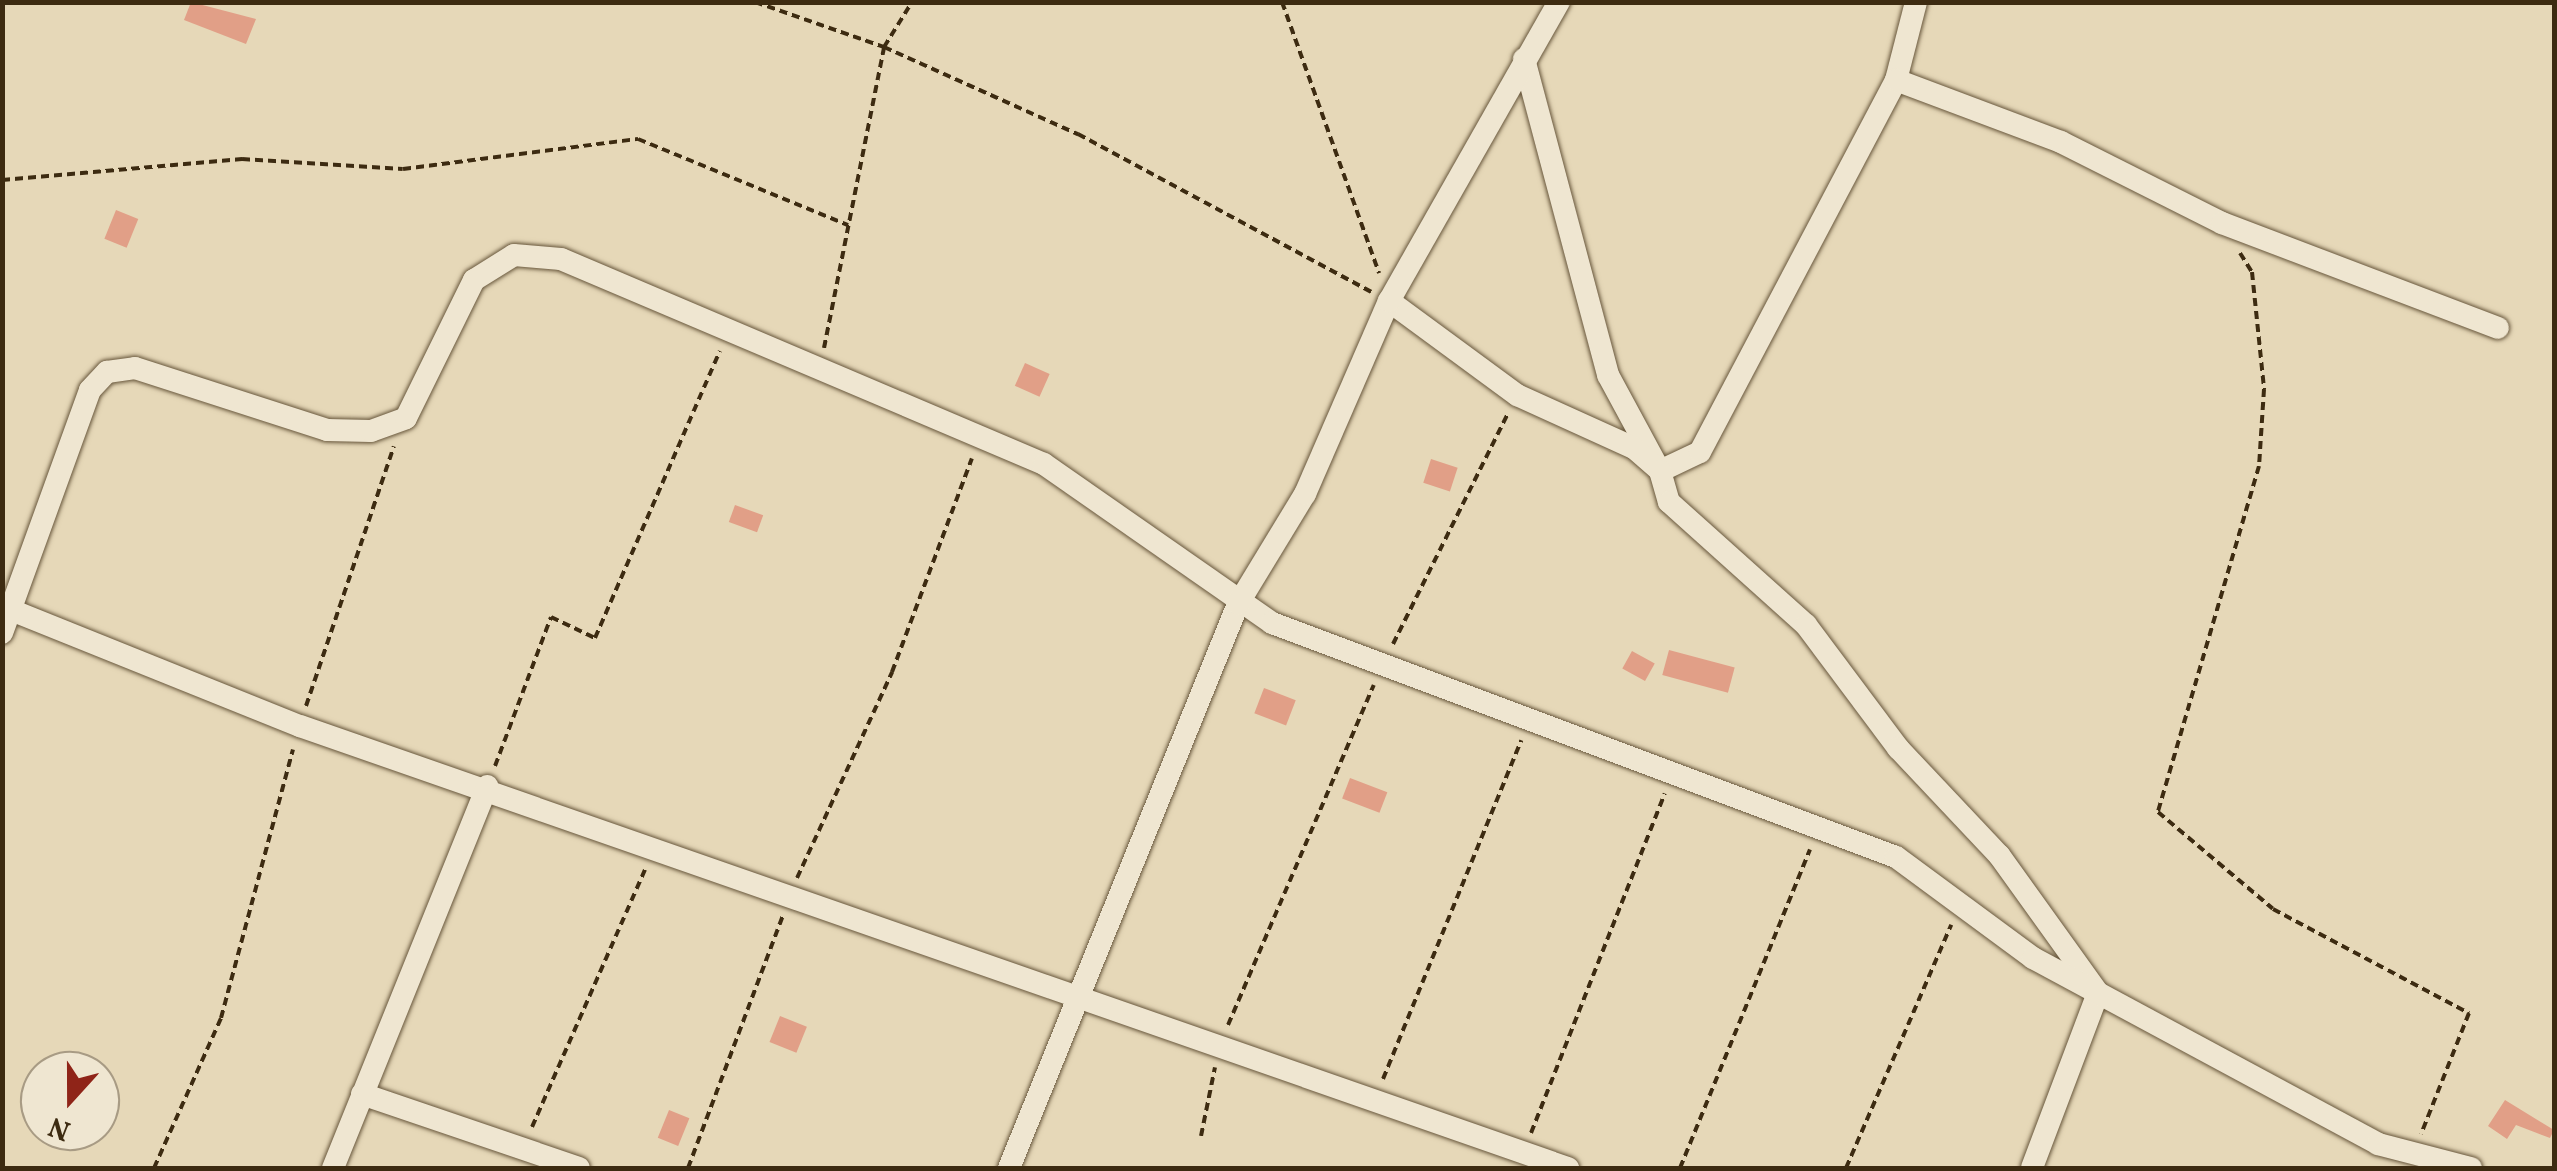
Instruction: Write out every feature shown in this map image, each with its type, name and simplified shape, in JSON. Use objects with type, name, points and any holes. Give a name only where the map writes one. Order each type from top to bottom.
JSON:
[{"type":"street","points":[[1009,1168],[1074,998],[1238,604],[1305,494],[1389,301],[1559,2]]},
{"type":"street","points":[[1660,470],[1700,452],[1896,80],[1916,2]]},
{"type":"street","points":[[1524,59],[1608,375],[1660,470],[1669,502],[1806,625],[1898,748],[2000,855],[2098,993]]},
{"type":"street","points":[[1896,80],[2061,142],[2222,223],[2498,328]]},
{"type":"street","points":[[2,633],[90,390],[107,372],[135,368],[327,430],[406,418],[474,280],[514,255],[561,259],[730,328],[818,376],[980,434],[1044,464],[1238,604],[1529,722],[1896,857],[1960,904],[2098,993],[2378,1144],[2416,1148],[2471,1168]]},
{"type":"street","points":[[1389,301],[1517,395],[1634,448],[1660,470]]},
{"type":"street","points":[[11,610],[300,726],[487,786],[788,900],[1375,1097],[1568,1168]]},
{"type":"street","points":[[333,1168],[487,786]]},
{"type":"street","points":[[2032,1168],[2098,993]]},
{"type":"street","points":[[362,1094],[522,1152],[579,1168]]},
{"type":"path","points":[[756,2],[884,47],[1078,134],[1389,301]]},
{"type":"path","points":[[818,376],[884,47],[912,2]]},
{"type":"path","points":[[1282,2],[1389,301]]},
{"type":"path","points":[[2,180],[242,159],[403,168],[638,139],[848,225]]},
{"type":"path","points":[[2222,223],[2252,272],[2264,389],[2259,466],[2158,812],[2273,909],[2469,1014],[2416,1148]]},
{"type":"path","points":[[487,786],[551,617],[595,638],[730,328]]},
{"type":"path","points":[[1201,1136],[1220,1044],[1382,665],[1517,395]]},
{"type":"path","points":[[154,1168],[220,1018],[356,536],[406,418]]},
{"type":"path","points":[[688,1168],[788,900],[892,672],[980,434]]},
{"type":"path","points":[[1375,1097],[1529,722]]},
{"type":"path","points":[[1524,1152],[1672,774]]},
{"type":"path","points":[[1680,1168],[1819,827]]},
{"type":"path","points":[[522,1152],[653,852]]},
{"type":"path","points":[[1846,1168],[1960,904]]},
{"type":"building","points":[[191,2],[256,19],[246,44],[184,20]]},
{"type":"building","points":[[116,210],[138,219],[127,248],[104,239]]},
{"type":"building","points":[[1025,363],[1050,374],[1039,397],[1015,386]]},
{"type":"building","points":[[1431,459],[1458,468],[1450,491],[1423,483]]},
{"type":"building","points":[[735,505],[763,515],[757,532],[729,522]]},
{"type":"building","points":[[1669,650],[1735,668],[1728,693],[1662,675]]},
{"type":"building","points":[[1632,651],[1655,664],[1645,681],[1622,668]]},
{"type":"building","points":[[1264,688],[1296,700],[1286,725],[1254,713]]},
{"type":"building","points":[[1350,778],[1387,792],[1379,813],[1342,799]]},
{"type":"building","points":[[780,1016],[807,1027],[796,1053],[770,1042]]},
{"type":"building","points":[[2505,1100],[2554,1130],[2550,1138],[2516,1125],[2507,1139],[2488,1126]]},
{"type":"building","points":[[669,1110],[689,1118],[678,1146],[658,1138]]}]
